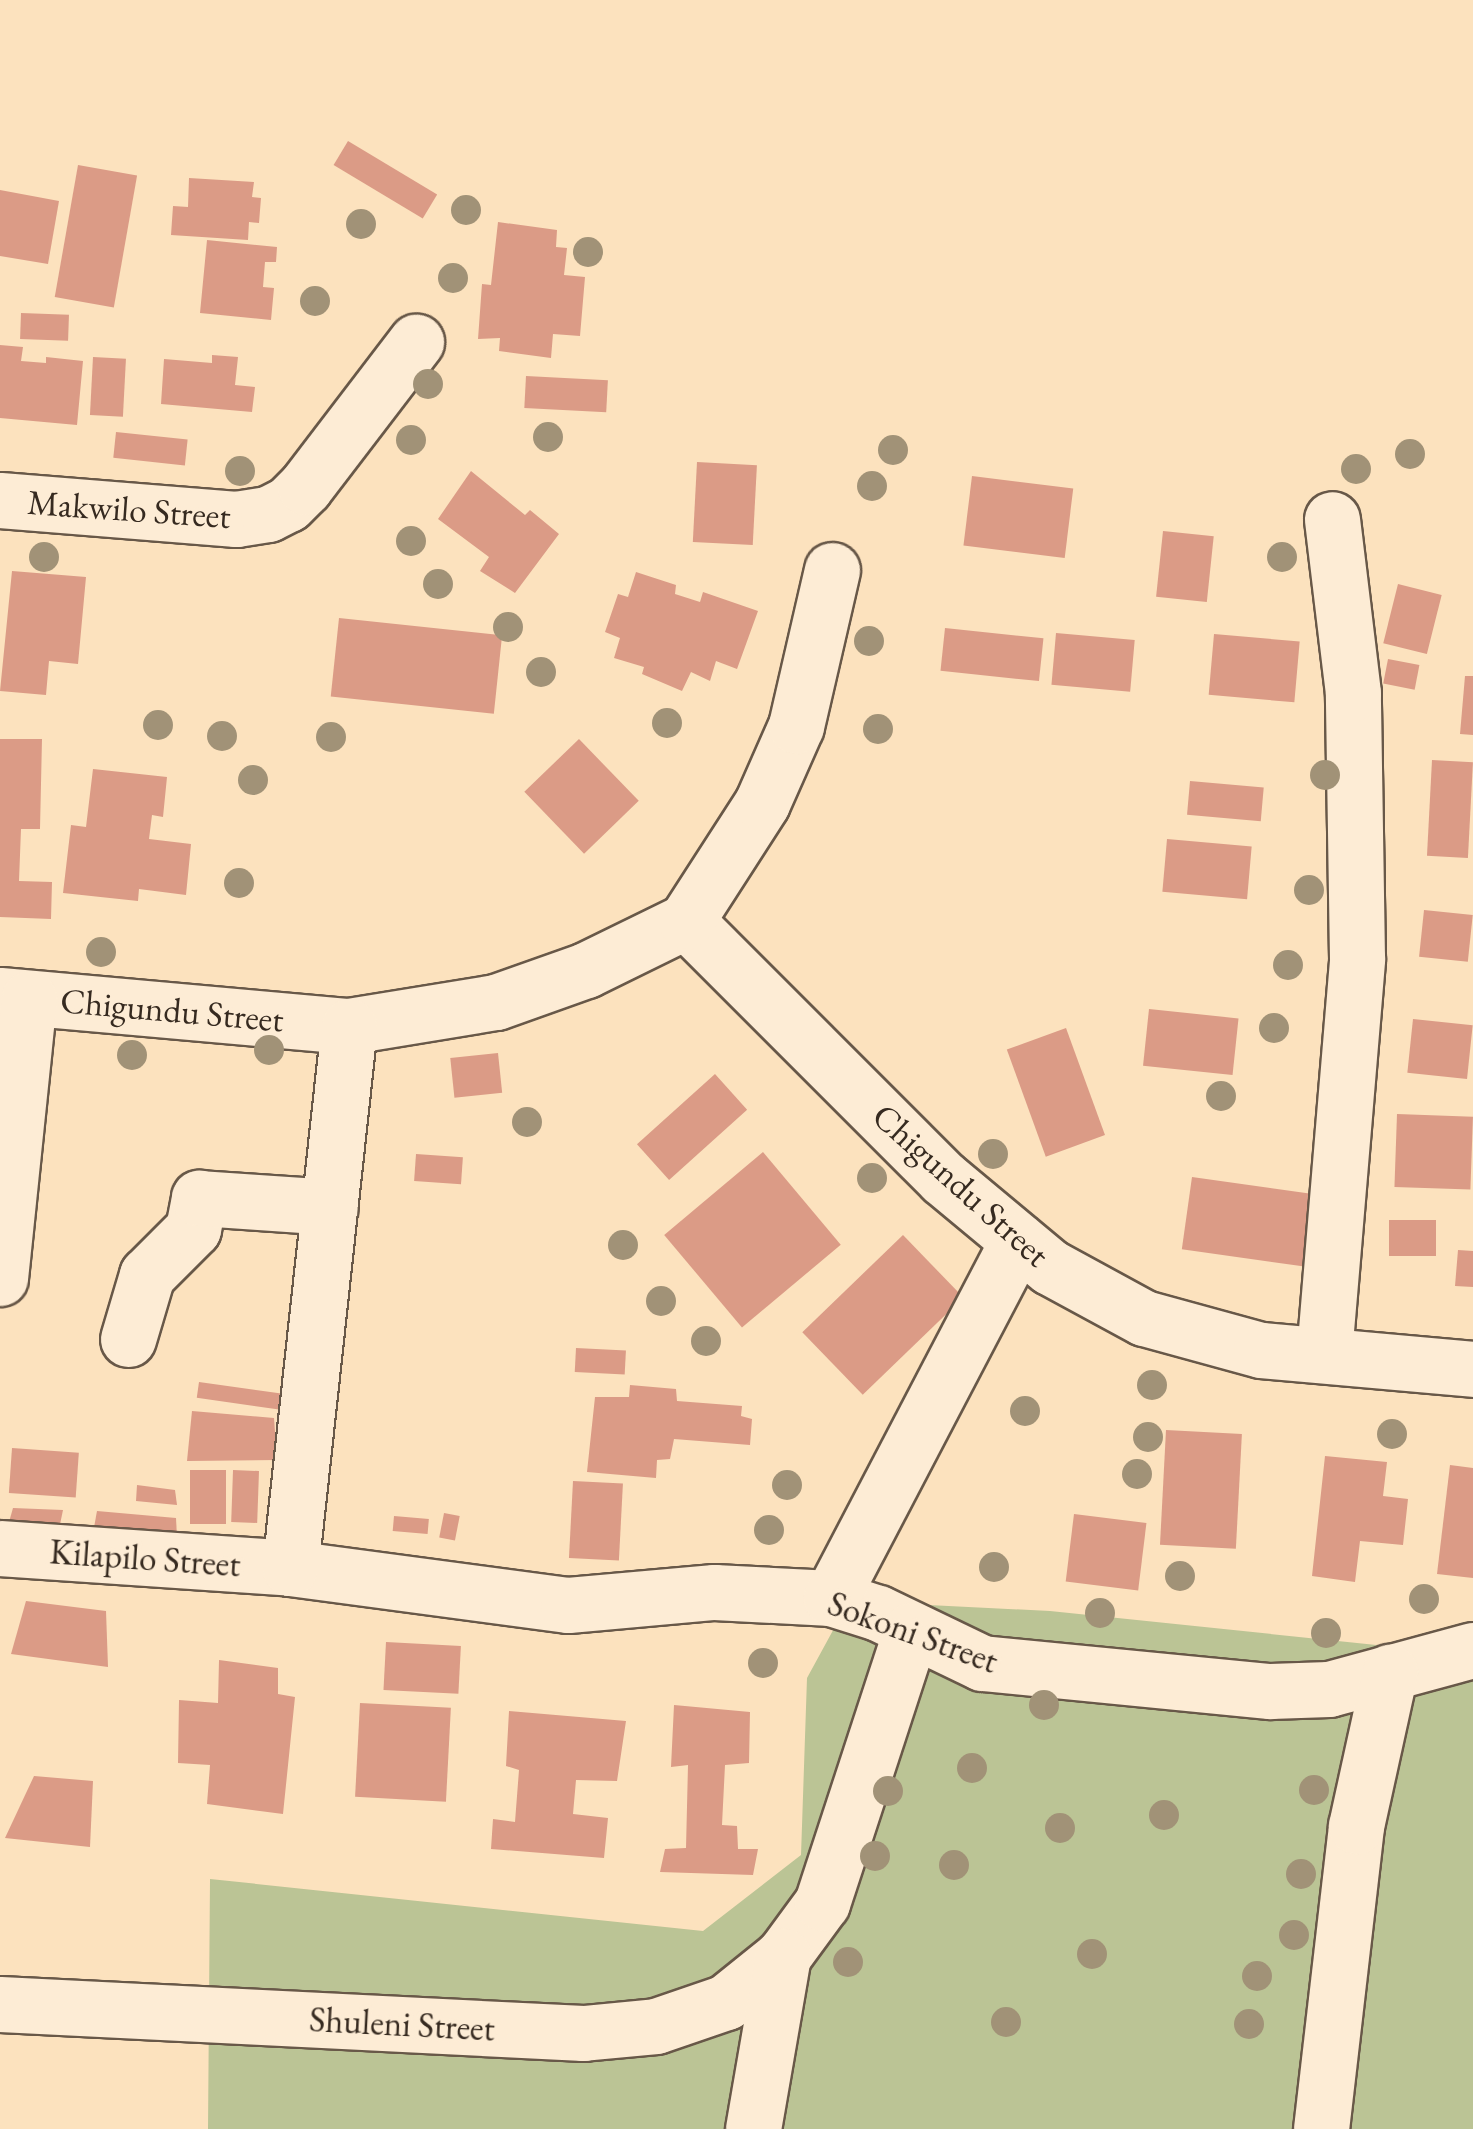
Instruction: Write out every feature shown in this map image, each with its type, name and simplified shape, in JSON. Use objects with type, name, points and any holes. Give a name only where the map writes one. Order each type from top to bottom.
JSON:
[{"type":"street","name":"Makwilo Street","points":[[0,500],[236,519],[268,514],[288,504],[305,486],[416,342]]},
{"type":"street","points":[[1324,1354],[1357,958],[1353,694],[1332,518]]},
{"type":"street","points":[[686,921],[762,803],[796,726],[832,570]]},
{"type":"street","name":"Chigundu Street","points":[[14,996],[350,1026],[496,1002],[586,970],[686,921],[943,1178],[1050,1266],[1144,1318],[1261,1350],[1473,1369]]},
{"type":"street","points":[[0,1278],[14,996]]},
{"type":"street","points":[[290,1568],[350,1026]]},
{"type":"street","points":[[128,1339],[147,1274],[193,1228],[200,1198],[330,1206]]},
{"type":"street","points":[[831,1598],[1018,1240]]},
{"type":"street","name":"Kilapilo Street","points":[[0,1548],[290,1568]]},
{"type":"street","name":"Sokoni Street","points":[[290,1568],[568,1605],[730,1592],[831,1598],[878,1613],[982,1663],[1270,1692],[1330,1689],[1473,1650]]},
{"type":"street","name":"Shuleni Street","points":[[0,2004],[583,2032],[656,2026],[726,2002],[783,1956],[822,1903],[852,1824],[911,1630]]},
{"type":"street","points":[[1321,2129],[1356,1826],[1390,1672]]},
{"type":"street","name":"Shuleni Street","points":[[752,2129],[783,1956]]},
{"type":"green space","points":[[849,1601],[1050,1611],[1473,1655],[1473,2129],[208,2129],[210,1879],[703,1931],[801,1855],[807,1678]]},
{"type":"building","points":[[348,141],[437,195],[423,219],[334,165]]},
{"type":"building","points":[[78,165],[137,175],[114,307],[55,297]]},
{"type":"building","points":[[189,178],[254,182],[252,197],[261,198],[259,223],[249,222],[248,240],[171,235],[173,206],[188,207]]},
{"type":"building","points":[[0,190],[59,201],[48,264],[0,256]]},
{"type":"building","points":[[498,222],[557,230],[556,247],[567,248],[564,275],[585,277],[580,336],[553,334],[551,358],[499,351],[500,338],[478,339],[482,284],[491,285]]},
{"type":"building","points":[[207,240],[277,247],[276,262],[265,262],[263,287],[274,288],[271,320],[200,313]]},
{"type":"building","points":[[21,313],[69,315],[68,341],[20,339]]},
{"type":"building","points":[[0,345],[23,347],[21,361],[46,363],[46,357],[83,361],[77,425],[0,418]]},
{"type":"building","points":[[212,355],[238,357],[235,385],[255,387],[252,412],[161,404],[164,359],[212,363]]},
{"type":"building","points":[[93,357],[126,359],[123,417],[90,415]]},
{"type":"building","points":[[526,376],[608,380],[606,412],[524,408]]},
{"type":"building","points":[[116,432],[188,440],[185,465],[113,458]]},
{"type":"building","points":[[697,462],[757,465],[753,545],[693,542]]},
{"type":"building","points":[[471,471],[525,515],[530,510],[559,534],[515,593],[480,571],[489,557],[438,519]]},
{"type":"building","points":[[972,476],[1073,488],[1065,558],[963,545]]},
{"type":"building","points":[[1163,531],[1214,536],[1207,602],[1156,597]]},
{"type":"building","points":[[12,571],[86,577],[78,664],[49,661],[46,695],[0,691]]},
{"type":"building","points":[[636,572],[676,585],[675,594],[700,602],[703,592],[758,611],[737,669],[716,661],[710,681],[691,672],[682,691],[642,674],[644,667],[614,658],[620,638],[605,632],[618,594],[628,597]]},
{"type":"building","points":[[1398,584],[1442,595],[1427,654],[1383,643]]},
{"type":"building","points":[[339,618],[502,635],[494,714],[331,697]]},
{"type":"building","points":[[945,628],[1043,638],[1039,681],[941,671]]},
{"type":"building","points":[[1056,633],[1135,640],[1130,692],[1051,685]]},
{"type":"building","points":[[1214,634],[1300,641],[1294,702],[1209,695]]},
{"type":"building","points":[[1388,659],[1419,665],[1415,690],[1383,684]]},
{"type":"building","points":[[1465,676],[1473,676],[1473,735],[1460,734]]},
{"type":"building","points":[[0,739],[42,739],[40,829],[21,829],[19,881],[52,882],[51,919],[0,917]]},
{"type":"building","points":[[579,739],[639,801],[584,854],[524,792]]},
{"type":"building","points":[[1432,760],[1473,762],[1468,858],[1427,856]]},
{"type":"building","points":[[93,769],[167,777],[163,817],[152,815],[149,839],[191,844],[186,895],[139,889],[138,901],[63,893],[71,825],[86,827]]},
{"type":"building","points":[[1190,781],[1264,787],[1261,821],[1187,815]]},
{"type":"building","points":[[1167,839],[1252,846],[1247,899],[1162,892]]},
{"type":"building","points":[[1424,910],[1473,915],[1468,962],[1419,957]]},
{"type":"building","points":[[1149,1009],[1239,1018],[1233,1075],[1143,1066]]},
{"type":"building","points":[[1413,1019],[1473,1025],[1467,1079],[1407,1073]]},
{"type":"building","points":[[1066,1028],[1105,1135],[1046,1157],[1007,1050]]},
{"type":"building","points":[[498,1053],[502,1093],[454,1098],[450,1058]]},
{"type":"building","points":[[715,1074],[747,1110],[669,1180],[637,1144]]},
{"type":"building","points":[[1397,1114],[1473,1117],[1470,1190],[1394,1187]]},
{"type":"building","points":[[763,1152],[841,1245],[742,1328],[664,1235]]},
{"type":"building","points":[[416,1154],[463,1157],[461,1184],[414,1181]]},
{"type":"building","points":[[1192,1177],[1313,1194],[1303,1266],[1182,1249]]},
{"type":"building","points":[[1389,1220],[1436,1220],[1436,1256],[1389,1256]]},
{"type":"building","points":[[903,1235],[963,1298],[863,1395],[802,1332]]},
{"type":"building","points":[[1458,1250],[1473,1251],[1473,1287],[1455,1286]]},
{"type":"building","points":[[576,1348],[626,1351],[625,1375],[575,1372]]},
{"type":"building","points":[[199,1382],[281,1394],[279,1409],[197,1398]]},
{"type":"building","points":[[630,1385],[676,1389],[677,1401],[742,1406],[741,1416],[752,1419],[750,1445],[674,1439],[670,1459],[657,1460],[656,1478],[587,1472],[595,1397],[629,1397]]},
{"type":"building","points":[[192,1411],[274,1418],[277,1460],[187,1461]]},
{"type":"building","points":[[1166,1430],[1242,1434],[1236,1549],[1160,1545]]},
{"type":"building","points":[[12,1448],[79,1453],[76,1498],[9,1493]]},
{"type":"building","points":[[1325,1456],[1387,1462],[1383,1496],[1408,1499],[1403,1545],[1360,1541],[1355,1582],[1312,1576]]},
{"type":"building","points":[[1450,1465],[1473,1468],[1473,1578],[1437,1574]]},
{"type":"building","points":[[190,1470],[226,1470],[226,1524],[190,1524]]},
{"type":"building","points":[[233,1470],[259,1471],[257,1523],[231,1522]]},
{"type":"building","points":[[573,1481],[623,1484],[619,1561],[569,1558]]},
{"type":"building","points":[[137,1485],[175,1490],[177,1505],[136,1501]]},
{"type":"building","points":[[13,1508],[63,1510],[58,1534],[7,1529]]},
{"type":"building","points":[[97,1511],[176,1518],[177,1537],[93,1533]]},
{"type":"building","points":[[444,1513],[460,1516],[455,1541],[439,1538]]},
{"type":"building","points":[[1074,1514],[1146,1523],[1138,1590],[1066,1581]]},
{"type":"building","points":[[394,1516],[429,1519],[428,1534],[393,1531]]},
{"type":"building","points":[[26,1601],[106,1611],[108,1667],[11,1654]]},
{"type":"building","points":[[386,1642],[461,1646],[458,1694],[383,1690]]},
{"type":"building","points":[[219,1660],[278,1668],[278,1694],[295,1697],[283,1814],[207,1804],[210,1765],[178,1763],[179,1700],[218,1703]]},
{"type":"building","points":[[360,1703],[451,1708],[446,1802],[355,1797]]},
{"type":"building","points":[[674,1705],[750,1712],[749,1763],[725,1765],[722,1825],[737,1826],[738,1849],[758,1849],[753,1875],[660,1872],[665,1849],[686,1848],[688,1765],[671,1767]]},
{"type":"building","points":[[509,1711],[626,1721],[617,1781],[576,1780],[573,1814],[608,1818],[604,1858],[491,1849],[493,1819],[515,1822],[519,1770],[506,1766]]},
{"type":"building","points":[[34,1776],[93,1781],[90,1847],[5,1838]]}]
